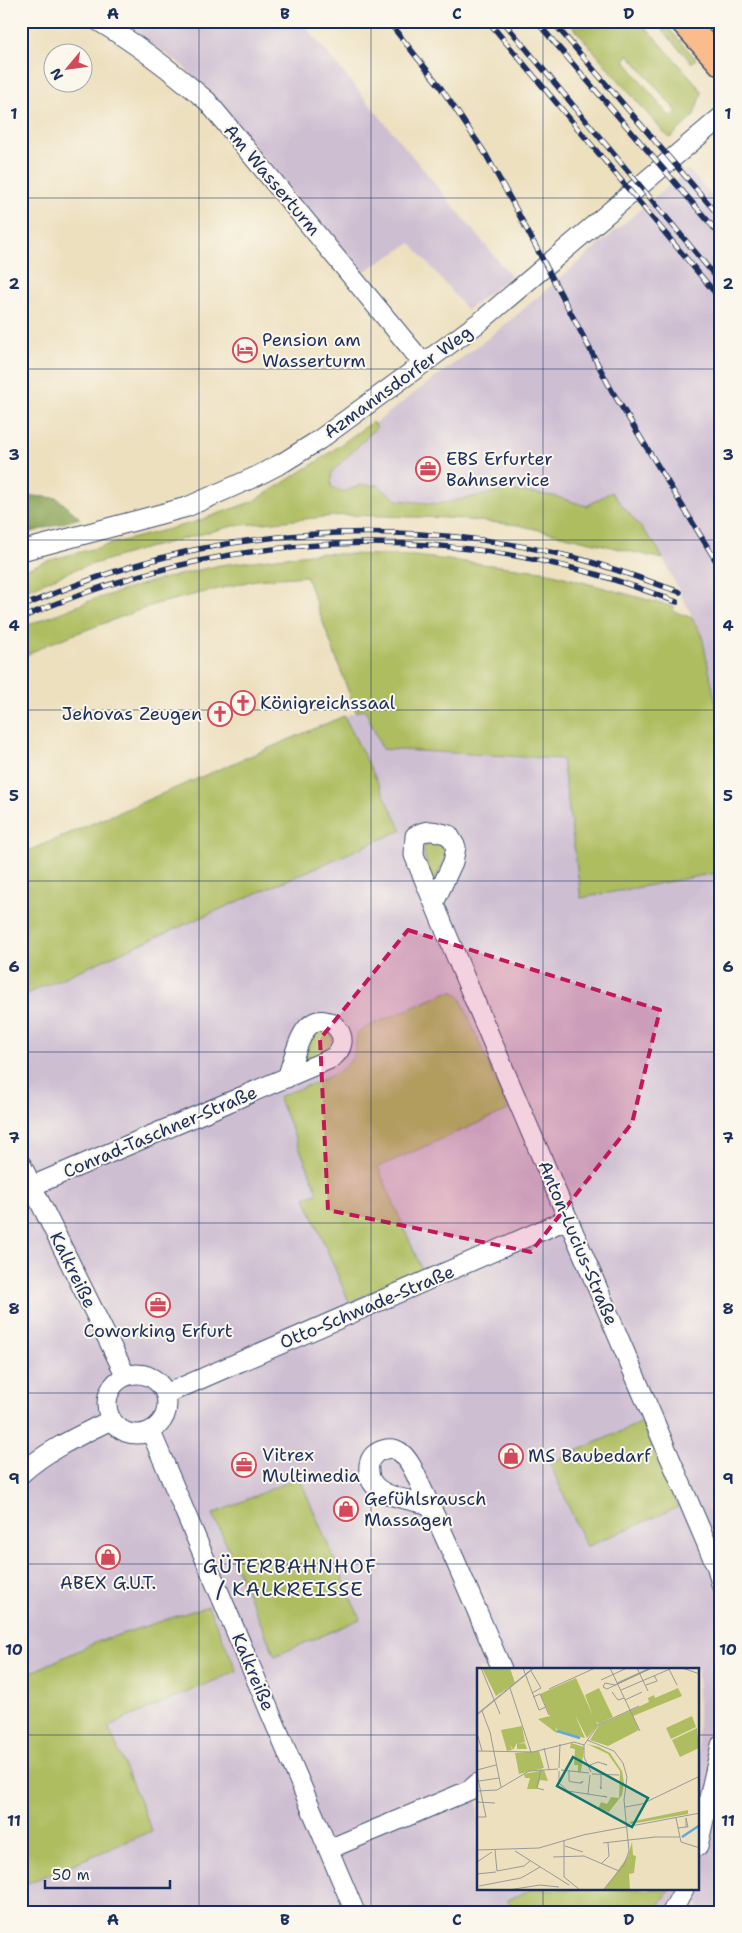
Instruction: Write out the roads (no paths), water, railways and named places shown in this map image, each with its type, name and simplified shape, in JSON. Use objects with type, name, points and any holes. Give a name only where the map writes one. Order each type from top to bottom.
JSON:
[{"type":"main road","points":[[682,21],[721,63]]},
{"type":"street","name":"Am Wasserturm","points":[[98,21],[129,39],[177,75],[206,101],[423,364]]},
{"type":"street","name":"Azmannsdorfer Weg","points":[[21,551],[178,509],[257,476],[319,440],[494,311],[721,117]]},
{"type":"street","name":"Anton-Lucius-Straße","points":[[434,903],[717,1568],[721,1584]]},
{"type":"street","name":"Conrad-Taschner-Straße","points":[[32,1186],[287,1078]]},
{"type":"street","name":"Kalkreiße","points":[[21,1164],[126,1376]]},
{"type":"street","name":"Otto-Schwade-Straße","points":[[166,1394],[568,1219]]},
{"type":"street","points":[[135,1374],[145,1375],[154,1379],[162,1385],[166,1394],[168,1403],[164,1420],[151,1432],[142,1435],[133,1435],[117,1427],[111,1420],[107,1410],[109,1394],[117,1382],[126,1376],[135,1374]]},
{"type":"street","points":[[21,1474],[32,1464],[55,1449],[111,1420]]},
{"type":"street","name":"Kalkreiße","points":[[151,1432],[356,1912]]},
{"type":"street","points":[[430,1504],[502,1668]]},
{"type":"street","points":[[700,1837],[721,1745]]},
{"type":"street","points":[[329,1849],[470,1790],[477,1784]]},
{"type":"street","points":[[672,1912],[683,1890]]},
{"type":"railway","points":[[388,21],[439,85],[485,153],[612,391],[721,569]]},
{"type":"railway","points":[[488,21],[721,300]]},
{"type":"railway","points":[[503,21],[721,283]]},
{"type":"railway","points":[[536,21],[721,236]]},
{"type":"railway","points":[[552,21],[721,218]]},
{"type":"railway","points":[[21,607],[106,574],[172,555],[242,542],[290,536],[339,533],[436,535],[485,540],[533,548],[618,570],[680,592]]},
{"type":"railway","points":[[21,618],[88,592],[156,571],[225,556],[295,547],[365,543],[435,546],[506,554],[589,572],[677,602]]},
{"type":"place","name":"Pension am Wasserturm","points":[[245,350]]},
{"type":"place","name":"EBS Erfurter Bahnservice","points":[[428,469]]},
{"type":"place","name":"Königreichssaal","points":[[243,703]]},
{"type":"place","name":"Jehovas Zeugen","points":[[220,714]]},
{"type":"place","name":"Coworking Erfurt","points":[[158,1305]]},
{"type":"place","name":"MS Baubedarf","points":[[511,1456]]},
{"type":"place","name":"Vitrex Multimedia","points":[[244,1465]]},
{"type":"place","name":"Gefühlsrausch Massagen","points":[[346,1509]]},
{"type":"place","name":"ABEX G.U.T.","points":[[108,1557]]},
{"type":"district","name":"GÜTERBAHNHOF / KALKREISSE","points":[[290,1578]]}]
